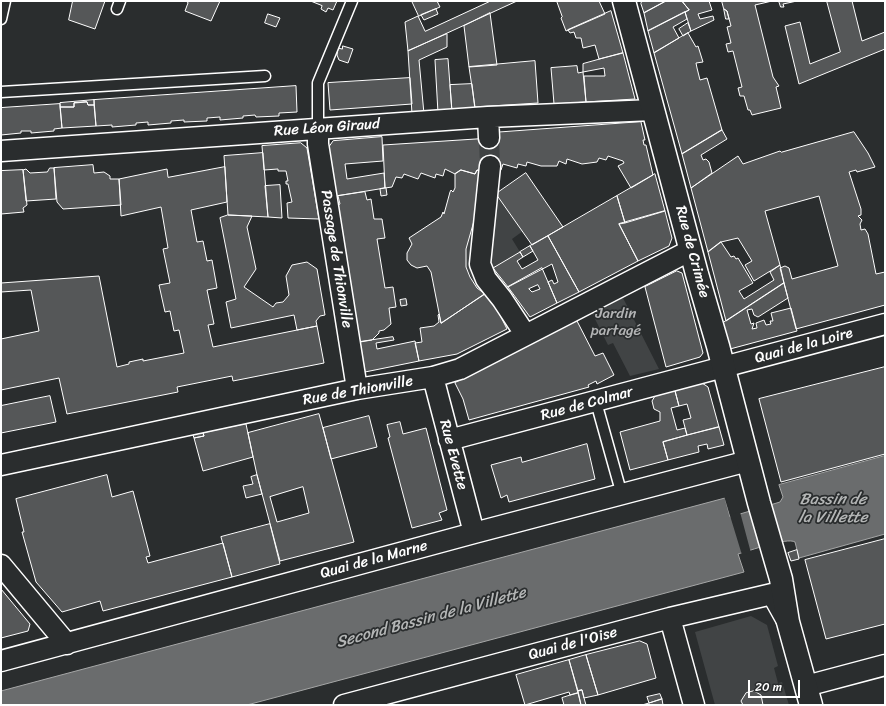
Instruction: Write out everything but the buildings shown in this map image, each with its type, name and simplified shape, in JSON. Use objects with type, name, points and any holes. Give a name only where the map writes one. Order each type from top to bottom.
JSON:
[{"type":"street","name":"Rue de Crimée","points":[[624,1],[724,368],[759,503],[781,579],[788,622]]},
{"type":"street","name":"Rue Léon Giraud","points":[[1,151],[488,117],[653,110]]},
{"type":"street","points":[[488,117],[489,138]]},
{"type":"street","name":"Passage de Thionville","points":[[318,129],[318,144],[357,389]]},
{"type":"street","points":[[490,166],[480,264],[486,278],[525,334]]},
{"type":"street","name":"Rue de Thionville","points":[[1,465],[357,389],[432,377],[460,369],[525,334],[691,250]]},
{"type":"street","name":"Quai de la Loire","points":[[724,368],[885,324]]},
{"type":"street","name":"Rue de Colmar","points":[[449,440],[724,368]]},
{"type":"street","name":"Rue Evette","points":[[432,377],[474,533]]},
{"type":"street","name":"Quai de la Marne","points":[[1,661],[474,533],[748,461]]},
{"type":"street","points":[[1,565],[67,644]]},
{"type":"street","name":"Quai de l'Oise","points":[[344,705],[388,700],[670,618],[772,594],[778,602],[788,622]]},
{"type":"street","points":[[670,618],[694,705]]},
{"type":"street","points":[[788,622],[809,696],[885,665]]},
{"type":"lane","points":[[1,19],[5,1]]},
{"type":"lane","points":[[318,129],[318,83],[352,1]]},
{"type":"lane","points":[[1,92],[265,76]]},
{"type":"lane","points":[[596,402],[622,495]]},
{"type":"green space","points":[[485,169],[500,175],[494,193],[523,231],[512,239],[520,252],[493,268],[530,317],[507,329],[494,304],[477,288],[466,267],[466,249]]},
{"type":"green space","name":"Jardin partagé","points":[[623,298],[659,369],[630,376],[613,343],[608,345],[592,313]]},
{"type":"green space","points":[[751,616],[767,625],[778,666],[774,668],[778,683],[782,682],[789,705],[715,705],[695,632]]},
{"type":"water","points":[[885,456],[885,534],[799,558],[795,542],[784,541],[768,545],[738,554],[744,572],[247,705],[1,705],[1,691],[725,498],[730,517],[780,502],[783,497],[779,485]]},
{"type":"pier","points":[[724,496],[726,497],[731,514],[740,512],[751,553],[742,555]]},
{"type":"tunnel","points":[[489,138],[490,166]]},
{"type":"water label","name":"Bassin de la Villette","points":[[833,509]]},
{"type":"water label","name":"Second Bassin de la Villette","points":[[431,618]]}]
